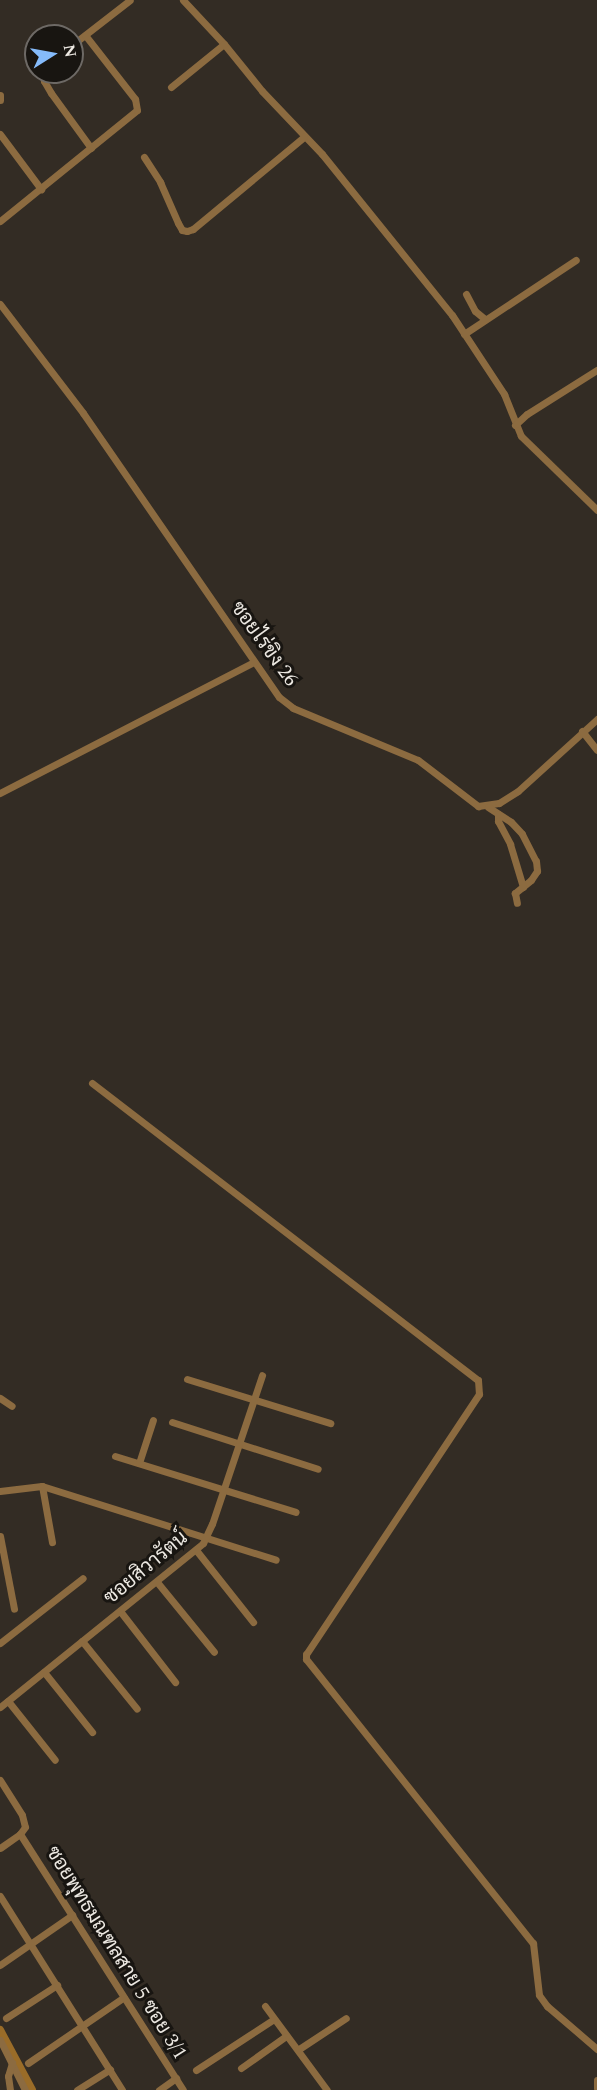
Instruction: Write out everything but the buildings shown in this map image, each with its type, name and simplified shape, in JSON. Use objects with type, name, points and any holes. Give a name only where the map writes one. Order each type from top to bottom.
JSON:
[{"type":"street","points":[[0,221],[137,110],[137,104],[85,35],[130,0]]},
{"type":"street","points":[[183,0],[304,137],[467,332],[504,394],[531,448],[597,510]]},
{"type":"street","points":[[171,87],[224,44]]},
{"type":"street","points":[[46,84],[91,148]]},
{"type":"street","points":[[0,95],[0,100]]},
{"type":"street","points":[[0,134],[42,189]]},
{"type":"street","points":[[144,157],[160,182],[178,223],[183,230],[188,231],[304,137]]},
{"type":"street","points":[[467,332],[576,260]]},
{"type":"street","points":[[466,294],[483,320]]},
{"type":"street","name":"ซอยไร่ขิง 26","points":[[0,304],[83,414],[279,697],[293,708],[418,760],[472,804],[488,807],[498,814],[522,834],[537,861],[537,870],[524,886]]},
{"type":"street","points":[[517,423],[527,414],[597,370]]},
{"type":"street","points":[[0,793],[254,662]]},
{"type":"street","points":[[488,807],[518,791],[597,719]]},
{"type":"street","points":[[582,731],[597,750]]},
{"type":"street","points":[[498,814],[498,821],[510,844],[524,886],[515,893],[517,903]]},
{"type":"street","points":[[92,1083],[478,1380],[479,1394],[306,1654],[306,1659],[533,1943],[539,1995],[547,2006],[597,2049]]},
{"type":"street","name":"ซอยสิวารัตน์","points":[[0,1707],[196,1550],[205,1538],[224,1490],[262,1376]]},
{"type":"street","points":[[187,1379],[330,1423]]},
{"type":"street","points":[[0,1398],[12,1406]]},
{"type":"street","points":[[139,1463],[153,1420]]},
{"type":"street","points":[[172,1422],[318,1469]]},
{"type":"street","points":[[115,1456],[296,1512]]},
{"type":"street","points":[[0,1491],[42,1486],[276,1560]]},
{"type":"street","points":[[42,1486],[52,1542]]},
{"type":"street","points":[[0,1536],[14,1609]]},
{"type":"street","points":[[196,1550],[253,1622]]},
{"type":"street","points":[[0,1643],[83,1578]]},
{"type":"street","points":[[157,1582],[214,1652]]},
{"type":"street","points":[[120,1611],[175,1682]]},
{"type":"street","points":[[82,1641],[136,1709]]},
{"type":"street","points":[[45,1672],[92,1732]]},
{"type":"street","points":[[8,1701],[56,1760]]},
{"type":"street","points":[[0,1780],[24,1821],[25,1827],[20,1834],[0,1848]]},
{"type":"street","name":"ซอยพุทธมณฑลสาย 5 ซอย 3/1","points":[[20,1834],[183,2090]]},
{"type":"street","points":[[0,1896],[3,1907],[32,1944],[122,2090]]},
{"type":"street","points":[[0,1965],[72,1916]]},
{"type":"street","points":[[6,2018],[57,1985]]},
{"type":"street","points":[[28,2063],[124,1997]]},
{"type":"street","points":[[265,2006],[286,2036],[299,2049],[327,2090]]},
{"type":"street","points":[[299,2049],[346,2018]]},
{"type":"street","points":[[196,2070],[274,2019]]},
{"type":"street","points":[[241,2068],[286,2036]]},
{"type":"street","points":[[0,2040],[25,2090]]},
{"type":"street","points":[[0,2083],[10,2086],[12,2063]]},
{"type":"street","points":[[77,2090],[110,2069]]},
{"type":"street","points":[[159,2090],[176,2078]]},
{"type":"street","points":[[597,2080],[597,2088]]},
{"type":"waterway","points":[[0,2030],[32,2090]]}]
